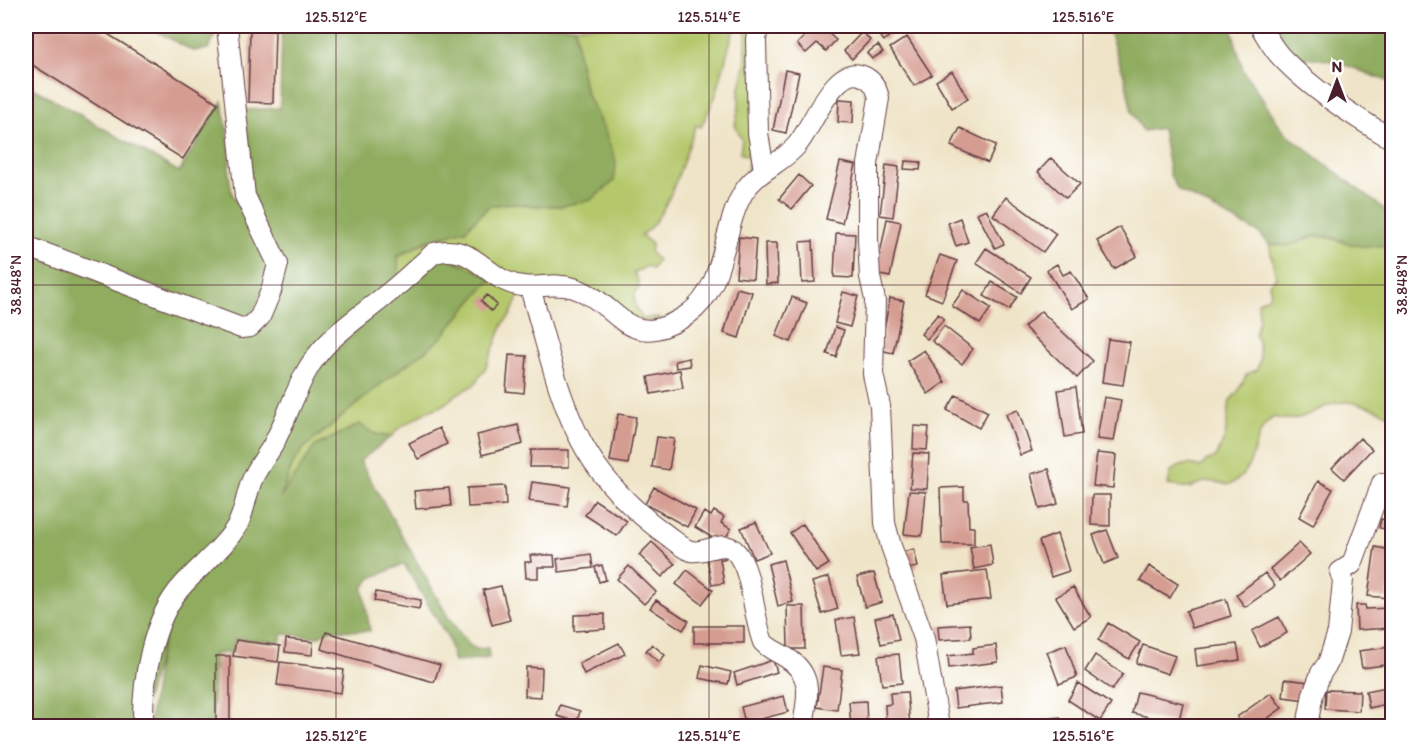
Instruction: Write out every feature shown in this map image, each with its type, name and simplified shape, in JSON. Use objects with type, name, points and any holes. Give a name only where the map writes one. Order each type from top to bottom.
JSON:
[{"type":"street","points":[[26,246],[241,328],[250,327],[260,317],[271,291],[278,264],[245,196],[227,26]]},
{"type":"street","points":[[758,26],[756,40],[758,133],[764,170]]},
{"type":"street","points":[[1260,26],[1282,59],[1343,108],[1392,139]]},
{"type":"street","points":[[143,726],[146,682],[157,628],[164,611],[182,586],[220,549],[239,522],[253,478],[280,429],[305,373],[342,328],[388,294],[434,253],[444,251],[465,254],[502,279],[530,288],[551,285],[575,288],[588,294],[624,322],[636,328],[648,329],[675,321],[698,306],[706,296],[743,193],[764,170],[778,163],[798,145],[838,80],[856,74],[868,78],[876,87],[879,98],[868,164],[867,240],[870,277],[875,300],[873,374],[880,406],[885,524],[924,638],[939,726]]},
{"type":"street","points":[[530,288],[562,400],[574,429],[590,458],[620,496],[654,526],[689,551],[699,552],[719,547],[734,550],[745,572],[763,642],[769,649],[793,662],[802,671],[807,682],[803,726]]},
{"type":"street","points":[[1307,726],[1313,694],[1321,673],[1328,663],[1338,632],[1343,580],[1340,572],[1352,564],[1382,483]]},
{"type":"green space","points":[[147,26],[213,26],[214,38],[208,49],[193,51]]},
{"type":"green space","points":[[282,26],[575,26],[586,93],[616,161],[614,181],[591,200],[561,206],[511,203],[489,206],[465,230],[427,241],[398,256],[399,280],[340,326],[233,517],[182,579],[138,726],[26,726],[26,251],[241,334],[276,293],[251,194],[244,110],[280,108]]},
{"type":"green space","points":[[575,26],[738,26],[733,32],[716,95],[701,127],[696,125],[668,201],[651,227],[641,235],[652,244],[651,253],[658,260],[652,269],[647,266],[634,273],[639,288],[636,291],[635,303],[643,319],[653,317],[664,320],[640,322],[601,297],[521,283],[399,280],[398,257],[427,241],[465,230],[489,206],[511,203],[561,206],[591,200],[614,181],[605,132],[586,93]]},
{"type":"green space","points":[[746,26],[754,26],[757,166],[746,179],[749,157],[740,153],[742,140],[735,125],[739,91],[746,62]]},
{"type":"green space","points":[[1107,26],[1231,26],[1243,70],[1284,132],[1392,215],[1392,245],[1366,247],[1328,236],[1315,236],[1287,246],[1269,244],[1259,233],[1178,190],[1170,175],[1162,128],[1143,131],[1132,112],[1125,78]]},
{"type":"green space","points":[[1265,26],[1392,26],[1392,82],[1335,62],[1285,56]]},
{"type":"green space","points":[[26,84],[179,172],[222,101],[230,147],[229,174],[232,194],[267,253],[269,267],[267,280],[253,313],[243,320],[26,239]]},
{"type":"green space","points":[[1315,236],[1363,246],[1392,245],[1392,416],[1364,405],[1347,402],[1329,405],[1294,419],[1274,417],[1262,429],[1250,463],[1236,481],[1228,485],[1204,482],[1190,488],[1168,485],[1171,471],[1186,464],[1201,467],[1206,461],[1216,457],[1225,437],[1230,400],[1237,393],[1247,374],[1257,370],[1260,359],[1255,334],[1259,319],[1258,302],[1268,297],[1271,292],[1269,284],[1276,277],[1269,244],[1287,246]]},
{"type":"green space","points":[[443,255],[492,278],[438,341],[381,384],[304,448],[294,461],[280,498],[315,446],[360,424],[375,434],[392,436],[360,461],[448,617],[469,645],[476,649],[488,648],[489,658],[454,662],[448,638],[404,564],[371,578],[363,588],[370,631],[328,630],[318,637],[283,634],[280,642],[235,639],[232,652],[214,654],[213,726],[149,726],[163,625],[252,494],[322,360]]},
{"type":"green space","points":[[492,278],[520,293],[510,316],[504,322],[486,367],[474,385],[457,394],[442,406],[426,412],[399,428],[392,436],[375,434],[360,424],[344,433],[279,501],[294,461],[304,448],[381,384],[438,341]]},
{"type":"building","points":[[27,26],[95,26],[218,103],[183,159],[26,61]]},
{"type":"building","points":[[785,26],[796,26],[789,31]]},
{"type":"building","points":[[815,26],[833,26],[827,32],[836,40],[826,51],[817,43],[806,53],[797,44]]},
{"type":"building","points":[[879,26],[887,26],[893,32],[884,41],[874,30]]},
{"type":"building","points":[[250,30],[275,30],[273,103],[248,102]]},
{"type":"building","points":[[862,32],[870,40],[852,59],[844,51]]},
{"type":"building","points":[[907,37],[932,75],[914,86],[890,48]]},
{"type":"building","points":[[878,45],[883,52],[872,59],[867,53]]},
{"type":"building","points":[[785,70],[799,73],[786,133],[773,130]]},
{"type":"building","points":[[952,71],[968,99],[952,108],[936,81]]},
{"type":"building","points":[[839,99],[854,100],[853,123],[838,122]]},
{"type":"building","points":[[960,128],[996,145],[988,163],[951,146]]},
{"type":"building","points":[[1051,158],[1080,184],[1066,198],[1038,172]]},
{"type":"building","points":[[905,161],[921,162],[920,170],[904,169]]},
{"type":"building","points":[[840,162],[856,165],[842,223],[826,219]]},
{"type":"building","points":[[886,165],[899,167],[893,217],[880,215]]},
{"type":"building","points":[[799,175],[811,186],[792,209],[779,199]]},
{"type":"building","points":[[1006,197],[1056,234],[1043,252],[993,215]]},
{"type":"building","points":[[986,209],[1004,244],[995,248],[977,213]]},
{"type":"building","points":[[960,218],[968,242],[956,246],[948,223]]},
{"type":"building","points":[[887,219],[901,222],[890,277],[876,274]]},
{"type":"building","points":[[1120,227],[1137,256],[1114,269],[1097,241]]},
{"type":"building","points":[[836,233],[855,234],[853,278],[834,277]]},
{"type":"building","points":[[739,237],[756,239],[753,279],[736,277]]},
{"type":"building","points":[[813,241],[815,282],[802,283],[800,242]]},
{"type":"building","points":[[765,243],[777,243],[778,283],[766,284]]},
{"type":"building","points":[[986,248],[1031,277],[1021,293],[976,263]]},
{"type":"building","points":[[940,255],[957,261],[942,301],[925,294]]},
{"type":"building","points":[[1057,264],[1063,275],[1071,271],[1089,299],[1072,309],[1047,270]]},
{"type":"building","points":[[992,282],[1017,297],[1009,310],[984,296]]},
{"type":"building","points":[[737,288],[752,292],[739,338],[724,333]]},
{"type":"building","points":[[963,290],[991,308],[980,324],[952,306]]},
{"type":"building","points":[[843,292],[858,296],[850,327],[835,323]]},
{"type":"building","points":[[487,295],[497,305],[491,311],[481,301]]},
{"type":"building","points":[[792,297],[807,303],[791,342],[776,336]]},
{"type":"building","points":[[890,298],[904,301],[893,353],[880,350]]},
{"type":"building","points":[[1041,311],[1093,361],[1077,378],[1024,327]]},
{"type":"building","points":[[938,314],[944,319],[927,339],[921,334]]},
{"type":"building","points":[[944,326],[973,349],[962,364],[932,341]]},
{"type":"building","points":[[835,327],[844,330],[836,357],[827,354]]},
{"type":"building","points":[[1108,339],[1130,342],[1123,385],[1102,382]]},
{"type":"building","points":[[924,350],[945,382],[928,394],[907,361]]},
{"type":"building","points":[[509,355],[527,356],[524,393],[506,391]]},
{"type":"building","points":[[689,358],[690,366],[676,368],[675,361]]},
{"type":"building","points":[[680,370],[683,388],[651,394],[648,377]]},
{"type":"building","points":[[1076,387],[1082,434],[1065,437],[1058,390]]},
{"type":"building","points":[[956,395],[988,412],[979,428],[947,410]]},
{"type":"building","points":[[1104,397],[1121,400],[1114,441],[1097,439]]},
{"type":"building","points":[[1018,410],[1032,451],[1020,455],[1006,414]]},
{"type":"building","points":[[618,414],[636,417],[628,464],[610,461]]},
{"type":"building","points":[[518,425],[523,444],[482,455],[477,435]]},
{"type":"building","points":[[914,426],[929,427],[927,450],[913,449]]},
{"type":"building","points":[[439,428],[447,444],[418,459],[409,443]]},
{"type":"building","points":[[657,437],[674,439],[669,470],[652,467]]},
{"type":"building","points":[[1360,438],[1372,449],[1344,479],[1332,468]]},
{"type":"building","points":[[531,450],[569,450],[569,467],[530,467]]},
{"type":"building","points":[[913,453],[929,454],[927,489],[910,488]]},
{"type":"building","points":[[1097,453],[1116,455],[1113,488],[1093,486]]},
{"type":"building","points":[[1049,469],[1058,504],[1040,509],[1031,474]]},
{"type":"building","points":[[1318,481],[1333,489],[1313,525],[1299,517]]},
{"type":"building","points":[[532,482],[570,487],[567,506],[529,501]]},
{"type":"building","points":[[505,486],[506,505],[468,507],[467,488]]},
{"type":"building","points":[[654,487],[696,510],[687,527],[645,504]]},
{"type":"building","points":[[964,487],[964,500],[968,500],[969,527],[974,527],[974,544],[942,544],[940,488]]},
{"type":"building","points":[[449,488],[451,506],[416,509],[414,491]]},
{"type":"building","points":[[909,491],[926,492],[922,536],[904,534]]},
{"type":"building","points":[[1382,491],[1392,492],[1392,509],[1380,508]]},
{"type":"building","points":[[1092,495],[1110,495],[1110,526],[1091,525]]},
{"type":"building","points":[[595,500],[627,521],[617,536],[585,515]]},
{"type":"building","points":[[714,511],[724,517],[721,523],[731,529],[722,544],[695,527],[704,512],[711,516]]},
{"type":"building","points":[[1381,519],[1392,521],[1392,530],[1379,528]]},
{"type":"building","points":[[756,522],[770,553],[754,559],[741,528]]},
{"type":"building","points":[[803,524],[829,564],[816,572],[790,533]]},
{"type":"building","points":[[1107,530],[1118,558],[1104,564],[1093,535]]},
{"type":"building","points":[[1057,534],[1069,571],[1051,577],[1039,541]]},
{"type":"building","points":[[652,542],[675,564],[662,577],[639,555]]},
{"type":"building","points":[[1299,543],[1310,554],[1280,581],[1270,569]]},
{"type":"building","points":[[990,544],[993,565],[974,569],[970,547]]},
{"type":"building","points":[[1375,547],[1392,550],[1388,598],[1368,596]]},
{"type":"building","points":[[914,549],[918,567],[907,569],[903,552]]},
{"type":"building","points":[[723,550],[725,559],[720,559],[724,583],[712,585],[706,553]]},
{"type":"building","points":[[591,554],[593,568],[559,572],[557,559]]},
{"type":"building","points":[[530,555],[554,555],[555,567],[538,567],[538,578],[526,578],[525,562],[531,562]]},
{"type":"building","points":[[783,560],[793,602],[778,606],[768,564]]},
{"type":"building","points":[[602,565],[606,580],[599,582],[595,567]]},
{"type":"building","points":[[629,566],[656,592],[644,604],[617,579]]},
{"type":"building","points":[[1149,566],[1178,584],[1170,598],[1140,581]]},
{"type":"building","points":[[687,570],[713,590],[702,604],[676,584]]},
{"type":"building","points":[[987,570],[991,599],[947,604],[943,575]]},
{"type":"building","points":[[874,573],[882,602],[865,607],[857,577]]},
{"type":"building","points":[[1265,573],[1275,586],[1245,607],[1236,595]]},
{"type":"building","points":[[829,577],[838,609],[822,614],[812,582]]},
{"type":"building","points":[[501,586],[510,620],[492,625],[483,590]]},
{"type":"building","points":[[1073,587],[1091,617],[1074,627],[1056,597]]},
{"type":"building","points":[[376,592],[421,600],[419,609],[374,601]]},
{"type":"building","points":[[1226,599],[1231,616],[1192,628],[1186,611]]},
{"type":"building","points":[[656,600],[689,621],[683,630],[650,608]]},
{"type":"building","points":[[1356,605],[1365,605],[1366,609],[1391,608],[1392,628],[1357,630]]},
{"type":"building","points":[[787,606],[804,606],[805,649],[788,649]]},
{"type":"building","points":[[605,614],[605,629],[574,631],[574,615]]},
{"type":"building","points":[[893,614],[899,640],[881,644],[875,618]]},
{"type":"building","points":[[854,617],[860,653],[841,655],[836,620]]},
{"type":"building","points":[[1279,617],[1287,633],[1260,647],[1252,631]]},
{"type":"building","points":[[1108,623],[1140,642],[1129,659],[1098,640]]},
{"type":"building","points":[[970,624],[971,638],[939,640],[938,626]]},
{"type":"building","points":[[694,626],[744,626],[744,643],[694,643]]},
{"type":"building","points":[[326,632],[440,665],[434,682],[321,649]]},
{"type":"building","points":[[286,639],[313,642],[312,655],[285,652]]},
{"type":"building","points":[[236,640],[280,646],[278,662],[233,656]]},
{"type":"building","points":[[619,643],[625,654],[584,674],[579,663]]},
{"type":"building","points":[[652,644],[665,655],[659,662],[646,651]]},
{"type":"building","points":[[1237,644],[1240,660],[1197,666],[1195,649]]},
{"type":"building","points":[[996,645],[998,662],[949,668],[948,656],[973,653],[973,648]]},
{"type":"building","points":[[1066,645],[1077,677],[1059,684],[1047,652]]},
{"type":"building","points":[[1143,645],[1175,656],[1168,674],[1136,663]]},
{"type":"building","points":[[1390,647],[1392,664],[1362,668],[1359,651]]},
{"type":"building","points":[[899,654],[902,683],[882,685],[878,656]]},
{"type":"building","points":[[1095,655],[1123,674],[1112,690],[1085,671]]},
{"type":"building","points":[[216,656],[230,656],[230,726],[216,726]]},
{"type":"building","points":[[773,660],[777,672],[737,685],[734,673]]},
{"type":"building","points":[[280,662],[344,670],[341,693],[277,685]]},
{"type":"building","points":[[702,665],[731,672],[728,684],[699,678]]},
{"type":"building","points":[[526,667],[542,668],[541,697],[525,696]]},
{"type":"building","points":[[823,667],[842,670],[837,710],[817,707]]},
{"type":"building","points":[[1285,679],[1309,682],[1306,700],[1283,697]]},
{"type":"building","points":[[1078,683],[1111,704],[1100,721],[1068,700]]},
{"type":"building","points":[[1001,685],[1003,702],[956,708],[954,691]]},
{"type":"building","points":[[1392,686],[1392,703],[1369,708],[1366,691]]},
{"type":"building","points":[[1326,690],[1360,691],[1359,711],[1325,709]]},
{"type":"building","points":[[907,692],[910,725],[886,726],[885,705],[891,704],[890,693]]},
{"type":"building","points":[[1137,692],[1183,703],[1178,724],[1132,713]]},
{"type":"building","points":[[1271,693],[1282,708],[1257,726],[1244,726],[1237,717]]},
{"type":"building","points":[[784,696],[788,712],[745,723],[741,707]]},
{"type":"building","points":[[866,701],[867,726],[851,726],[849,702]]},
{"type":"building","points":[[560,705],[580,711],[577,722],[557,716]]},
{"type":"building","points":[[1060,717],[1061,726],[1038,726],[1037,720]]},
{"type":"building","points":[[1023,720],[1023,726],[978,726],[978,725]]},
{"type":"building","points":[[650,721],[651,726],[632,726]]},
{"type":"building","points":[[1280,721],[1284,726],[1270,726]]},
{"type":"building","points":[[1392,721],[1392,726],[1369,726],[1369,723]]}]
